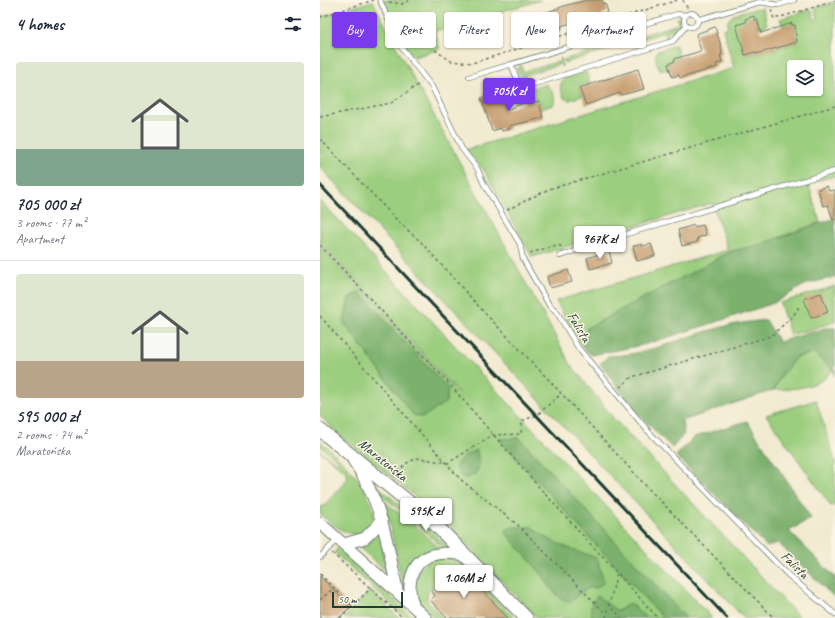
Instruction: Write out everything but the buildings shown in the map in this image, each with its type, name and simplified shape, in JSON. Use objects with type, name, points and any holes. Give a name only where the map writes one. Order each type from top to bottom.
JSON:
[{"type":"main road","name":"Maratońska","points":[[320,430],[432,521],[526,618]]},
{"type":"street","points":[[347,452],[368,483],[382,521],[397,590]]},
{"type":"street","points":[[341,541],[365,538],[382,521]]},
{"type":"street","points":[[320,523],[397,590],[426,618]]},
{"type":"street","points":[[413,605],[409,591],[410,579],[419,562],[426,557],[440,553],[466,556]]},
{"type":"lane","name":"Falista","points":[[379,0],[400,48],[427,79],[462,149],[478,168],[484,184],[520,244],[522,255],[549,305],[556,311],[579,349],[648,431],[788,575],[835,614]]},
{"type":"lane","points":[[686,25],[692,27],[697,20],[760,2],[769,2],[778,5],[794,0]]},
{"type":"lane","points":[[469,77],[678,14],[686,15],[693,13],[697,20]]},
{"type":"lane","points":[[686,15],[684,20],[686,25]]},
{"type":"lane","points":[[510,64],[518,81],[531,85],[673,41],[686,25]]},
{"type":"lane","points":[[560,256],[835,171]]},
{"type":"lane","points":[[320,557],[328,549],[341,541]]},
{"type":"path","points":[[320,17],[379,0]]},
{"type":"path","points":[[386,2],[402,4],[410,0]]},
{"type":"path","points":[[435,50],[451,61],[472,63],[678,0]]},
{"type":"path","points":[[683,0],[685,5],[690,9]]},
{"type":"path","points":[[769,2],[774,19],[835,1]]},
{"type":"path","points":[[320,117],[391,103],[427,79]]},
{"type":"path","points":[[502,212],[549,189],[835,106]]},
{"type":"path","points":[[320,139],[398,221],[420,241],[482,310],[646,486],[774,618]]},
{"type":"path","points":[[320,245],[443,377],[493,435],[658,618]]},
{"type":"path","points":[[522,255],[557,245],[567,248],[569,252]]},
{"type":"path","points":[[618,396],[618,388],[632,377],[771,336],[785,325],[798,308],[802,307]]},
{"type":"path","points":[[320,316],[448,463],[460,479],[519,526],[606,614]]},
{"type":"path","points":[[388,484],[394,475],[407,463],[418,458],[448,463],[493,435],[521,434],[522,421],[536,416],[561,394]]},
{"type":"path","points":[[328,549],[403,618]]},
{"type":"path","points":[[606,618],[608,604],[617,572]]},
{"type":"path","points":[[320,574],[352,606]]},
{"type":"path","points":[[320,600],[334,588]]},
{"type":"path","points":[[340,618],[371,588]]},
{"type":"path","points":[[608,604],[622,618]]},
{"type":"green space","points":[[382,0],[541,0],[500,12],[444,12],[444,28],[436,31],[436,12],[388,12]]},
{"type":"green space","points":[[373,1],[385,25],[385,48],[397,48],[571,365],[615,420],[800,618],[744,618],[320,167],[320,17],[332,13],[332,48],[377,48],[377,12],[337,12]]},
{"type":"green space","points":[[835,2],[835,176],[808,183],[820,222],[762,244],[732,251],[587,328],[583,348],[556,301],[728,250],[712,203],[532,257],[484,170],[465,150],[734,68],[723,29],[728,27],[730,18],[740,12],[763,8],[767,25],[760,28],[757,19],[755,20],[754,17],[745,19],[745,55],[755,52],[756,54],[771,48],[772,50],[781,47],[780,45],[785,46],[797,42],[795,25],[792,24],[783,26],[780,19],[810,10],[812,11],[815,20],[818,19],[815,10],[816,8]]},
{"type":"green space","points":[[677,18],[681,18],[683,23],[675,35],[673,30],[667,31],[669,39],[666,40],[664,32],[646,38],[646,34],[678,24]]},
{"type":"green space","points":[[436,35],[440,49],[414,57],[407,48],[436,48]]},
{"type":"green space","points":[[676,45],[679,58],[668,64],[670,70],[661,70],[656,61],[657,51]]},
{"type":"green space","points":[[602,48],[615,48],[564,63],[563,60]]},
{"type":"green space","points":[[560,61],[561,64],[525,75],[526,80],[517,70],[521,65],[523,72]]},
{"type":"green space","points":[[586,72],[590,83],[579,86],[582,96],[569,100],[564,98],[560,87],[563,79]]},
{"type":"green space","points":[[546,84],[553,94],[553,105],[541,109],[539,101],[532,103],[531,101],[525,102],[519,86],[529,89]]},
{"type":"green space","points":[[320,200],[481,374],[712,618],[686,618],[519,438],[500,439],[663,618],[537,618],[442,518],[344,439],[320,416],[320,246],[458,394],[459,393],[320,243]]},
{"type":"green space","points":[[835,218],[835,277],[806,284],[774,303],[643,345],[592,355],[583,348],[587,328],[732,251],[762,244]]},
{"type":"green space","points":[[835,286],[835,322],[790,335],[780,303]]},
{"type":"green space","points":[[360,293],[448,389],[446,402],[423,417],[413,415],[344,323],[349,297]]},
{"type":"green space","points":[[766,320],[779,342],[825,328],[835,328],[835,376],[832,369],[814,353],[796,357],[781,376],[774,390],[682,421],[684,434],[672,448],[636,412],[600,364],[608,356],[649,350],[721,327]]},
{"type":"green space","points":[[814,353],[832,369],[828,375],[814,384],[798,388],[774,390],[781,376],[796,357]]},
{"type":"green space","points":[[816,400],[835,461],[835,505],[831,506],[766,415]]},
{"type":"green space","points":[[747,421],[811,518],[789,531],[835,577],[835,598],[778,543],[767,547],[676,456],[694,437]]},
{"type":"green space","points":[[519,438],[686,618],[663,618],[499,439]]},
{"type":"green space","points":[[320,441],[346,465],[363,486],[369,498],[373,509],[374,520],[369,529],[363,533],[348,533],[320,514],[320,507],[324,506],[348,478],[346,472],[320,451],[337,463],[339,461],[320,446]]},
{"type":"green space","points":[[477,450],[479,464],[477,471],[472,476],[467,478],[462,477],[456,468],[457,464],[464,456]]},
{"type":"green space","points":[[376,485],[427,527],[449,548],[443,548],[415,522],[379,493]]},
{"type":"green space","points":[[381,499],[417,527],[439,548],[425,553],[414,562],[410,568],[405,589],[403,587],[389,521]]},
{"type":"green space","points":[[512,527],[532,527],[539,533],[555,542],[597,558],[604,582],[596,588],[589,588],[580,593],[569,603],[554,592],[540,572],[513,542],[505,531]]},
{"type":"green space","points":[[379,532],[387,572],[359,547],[369,542]]},
{"type":"green space","points":[[338,548],[414,618],[406,618],[334,552]]},
{"type":"green space","points":[[433,558],[452,558],[462,563],[514,618],[509,618],[461,567],[452,569],[428,591],[427,601],[444,618],[434,618],[419,603],[414,591],[419,569]]},
{"type":"green space","points":[[371,590],[399,618],[343,618]]},
{"type":"green space","points":[[597,596],[616,610],[620,610],[628,604],[632,604],[646,618],[592,618],[591,606]]},
{"type":"railway","points":[[320,185],[727,618]]}]
